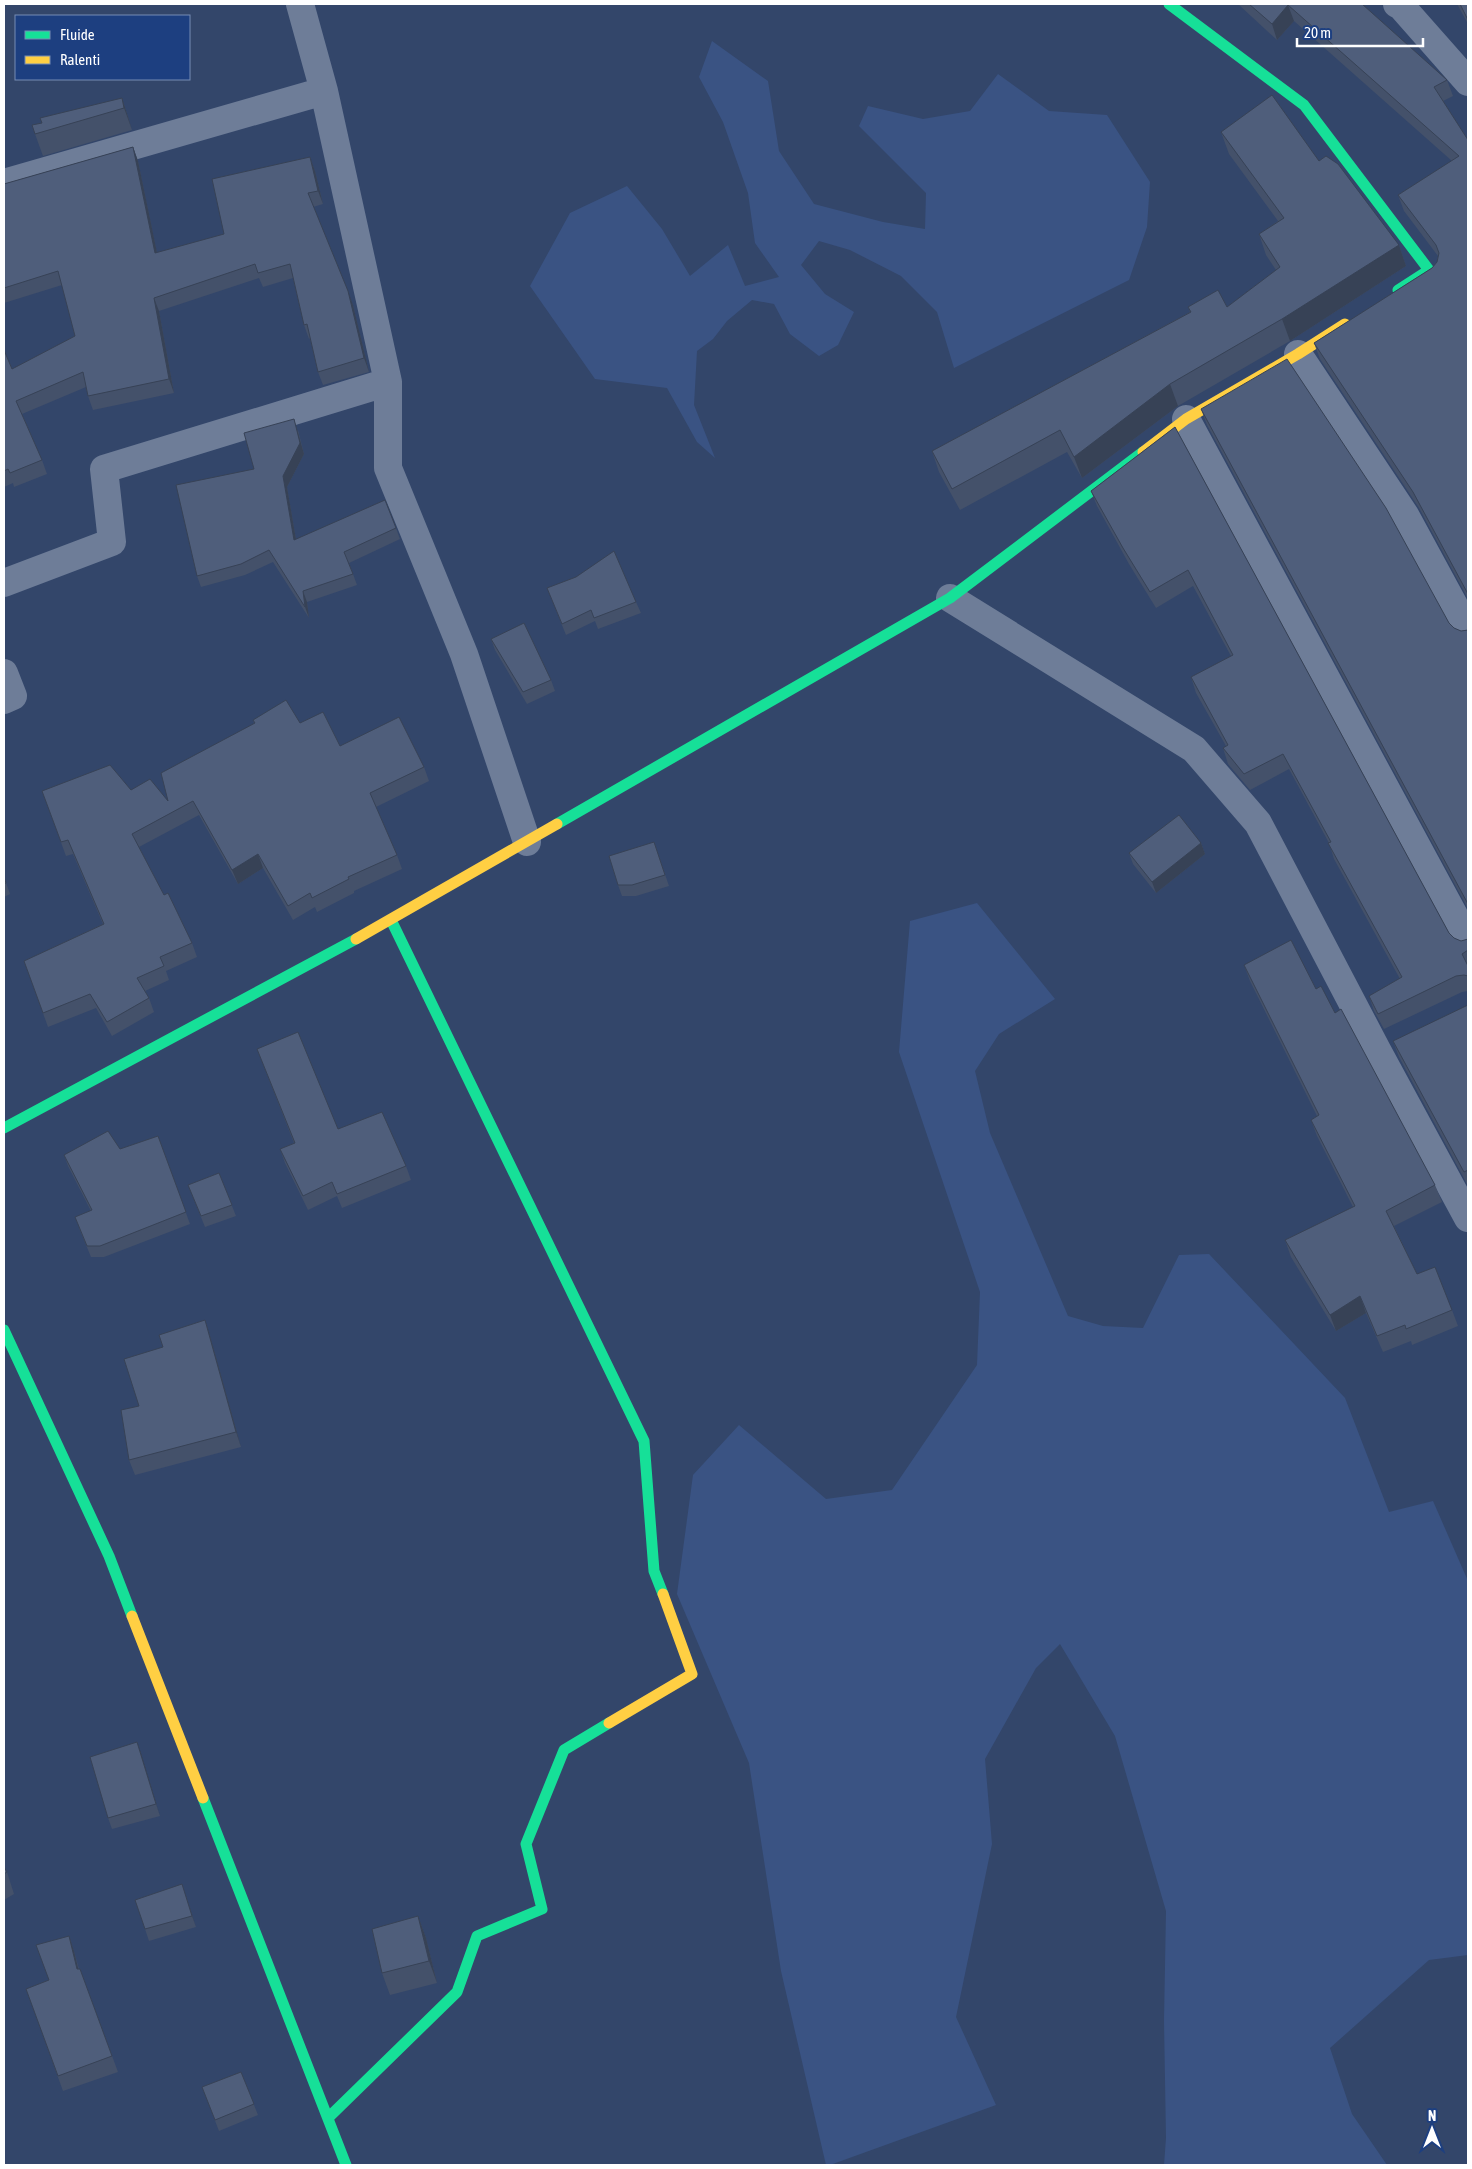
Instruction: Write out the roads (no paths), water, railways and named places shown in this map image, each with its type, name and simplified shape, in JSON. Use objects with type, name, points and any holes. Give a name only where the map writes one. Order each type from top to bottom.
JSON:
[{"type":"street","points":[[300,4],[324,91],[388,382],[388,468],[464,654],[528,842]]},
{"type":"street","points":[[1170,4],[1304,105],[1429,270],[1388,296]]},
{"type":"street","points":[[1397,4],[1401,6],[1468,82]]},
{"type":"street","points":[[4,183],[324,91]]},
{"type":"street","points":[[4,1128],[391,920],[950,598],[1186,419],[1298,354],[1356,317]]},
{"type":"street","points":[[1298,354],[1405,515],[1468,631]]},
{"type":"street","points":[[4,584],[112,542],[104,469],[388,382]]},
{"type":"street","points":[[1186,419],[1468,940]]},
{"type":"street","points":[[950,598],[1194,749],[1258,823],[1468,1218]]},
{"type":"street","points":[[4,672],[13,696],[4,700]]},
{"type":"street","points":[[328,2118],[457,1992],[477,1936],[542,1909],[526,1844],[564,1750],[692,1674],[654,1571],[644,1440],[391,920]]},
{"type":"street","points":[[1377,1050],[1402,1038]]},
{"type":"street","points":[[4,1330],[110,1556],[346,2165]]},
{"type":"water","points":[[712,41],[768,81],[779,151],[814,204],[883,222],[925,229],[926,193],[859,126],[868,106],[923,119],[970,111],[998,74],[1049,111],[1107,115],[1150,182],[1147,227],[1129,280],[954,368],[937,312],[901,276],[850,250],[819,241],[801,265],[825,294],[854,312],[838,345],[819,356],[790,334],[774,304],[752,300],[727,321],[713,339],[697,351],[694,405],[715,458],[697,442],[667,388],[595,379],[530,286],[570,213],[627,186],[662,229],[690,276],[728,245],[745,286],[779,277],[755,243],[748,193],[723,122],[699,77]]},
{"type":"water","points":[[977,903],[1055,999],[999,1034],[975,1071],[990,1133],[1068,1316],[1103,1326],[1143,1328],[1179,1255],[1209,1254],[1345,1398],[1389,1512],[1433,1501],[1468,1581],[1468,1955],[1429,1960],[1330,2048],[1352,2114],[1387,2165],[1164,2165],[1166,2138],[1164,2021],[1166,1911],[1115,1736],[1060,1644],[1036,1668],[985,1759],[992,1844],[956,2017],[996,2105],[826,2165],[781,1971],[749,1763],[677,1594],[693,1475],[739,1425],[826,1499],[892,1490],[977,1365],[980,1292],[899,1052],[910,921]]}]
